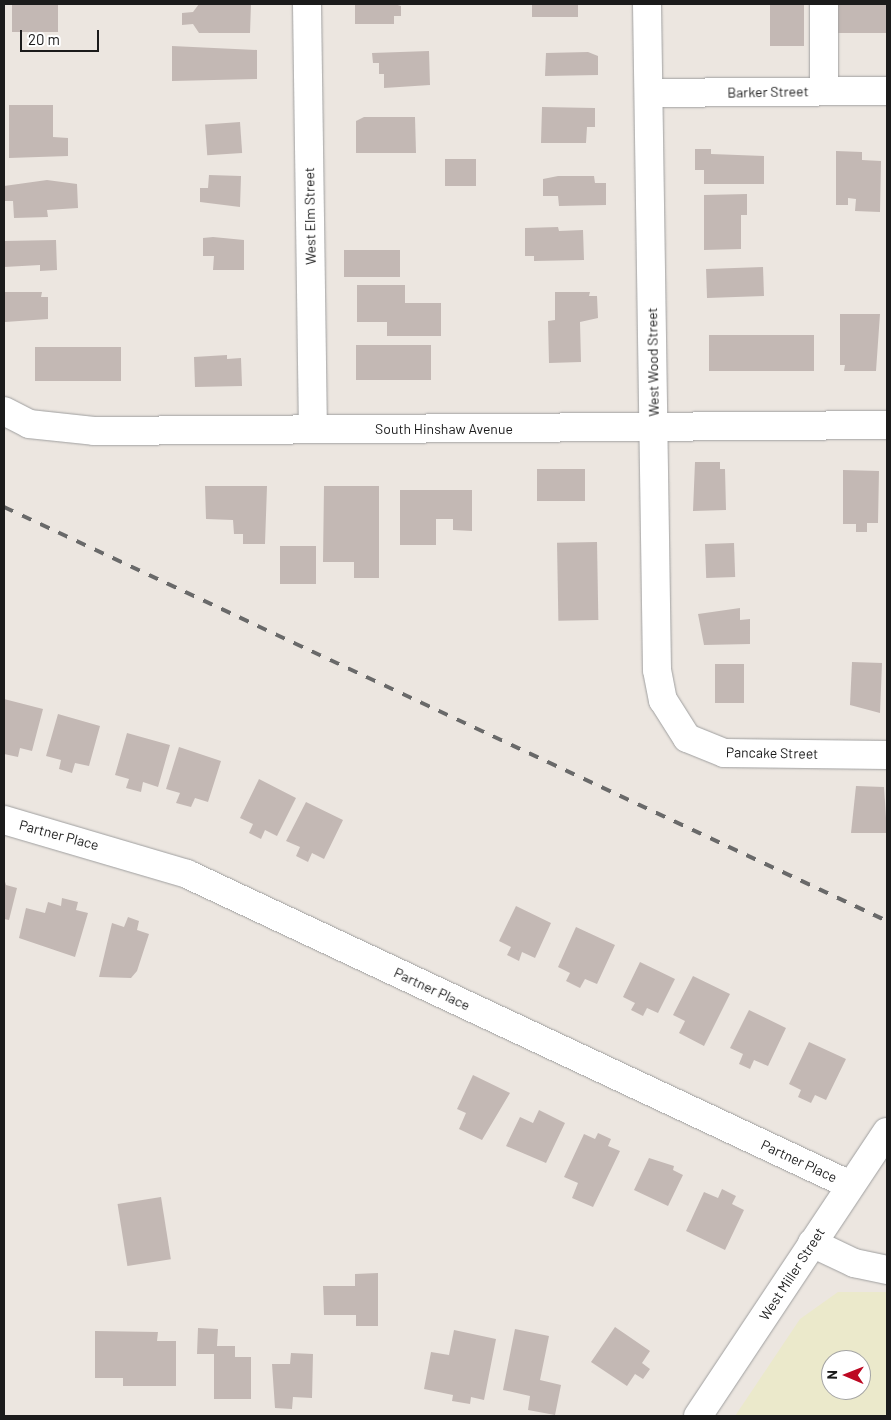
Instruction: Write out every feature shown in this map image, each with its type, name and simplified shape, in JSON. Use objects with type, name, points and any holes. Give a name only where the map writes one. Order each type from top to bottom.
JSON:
[{"type":"street","name":"West Elm Street","points":[[307,4],[313,428]]},
{"type":"street","name":"West Wood Street","points":[[647,4],[657,670],[670,718]]},
{"type":"street","points":[[824,4],[824,91]]},
{"type":"street","name":"Barker Street","points":[[649,93],[887,91]]},
{"type":"street","name":"South Hinshaw Avenue","points":[[4,411],[29,424],[94,431],[313,428],[654,430],[887,425]]},
{"type":"street","name":"Pancake Street","points":[[670,718],[687,738],[724,753],[887,755]]},
{"type":"street","name":"Partner Place","points":[[4,820],[188,874],[850,1185]]},
{"type":"street","name":"West Miller Street","points":[[698,1416],[887,1132]]},
{"type":"street","points":[[812,1243],[854,1263],[887,1270]]},
{"type":"shaded area","points":[[838,1292],[887,1292],[887,1416],[735,1416],[800,1319]]},
{"type":"building","points":[[12,4],[58,4],[58,32],[12,32]]},
{"type":"building","points":[[199,4],[251,4],[250,33],[199,33],[193,24],[182,25],[182,13],[193,12]]},
{"type":"building","points":[[355,4],[394,4],[401,6],[401,16],[394,16],[394,24],[355,24]]},
{"type":"building","points":[[532,4],[578,4],[578,17],[532,17]]},
{"type":"building","points":[[770,4],[804,4],[804,46],[770,46]]},
{"type":"building","points":[[830,4],[887,4],[887,33],[830,33]]},
{"type":"building","points":[[172,46],[257,50],[257,79],[172,81]]},
{"type":"building","points":[[429,51],[430,85],[384,88],[384,74],[379,74],[379,63],[373,63],[372,53]]},
{"type":"building","points":[[588,52],[598,56],[598,75],[545,76],[546,53]]},
{"type":"building","points":[[9,105],[53,105],[53,137],[68,138],[68,156],[9,158]]},
{"type":"building","points":[[542,107],[595,108],[595,127],[587,127],[586,143],[541,143]]},
{"type":"building","points":[[364,117],[415,117],[416,153],[356,153],[356,121]]},
{"type":"building","points":[[240,122],[242,153],[207,155],[205,124]]},
{"type":"building","points":[[695,149],[711,149],[711,154],[764,156],[764,184],[704,184],[704,170],[695,170]]},
{"type":"building","points":[[836,151],[862,152],[862,160],[881,161],[880,212],[855,211],[856,199],[848,198],[848,205],[836,205]]},
{"type":"building","points":[[445,159],[476,159],[476,186],[445,186]]},
{"type":"building","points":[[209,175],[241,176],[240,207],[200,202],[200,188],[208,188]]},
{"type":"building","points":[[558,176],[594,176],[595,183],[606,183],[606,205],[559,206],[558,196],[543,196],[543,179]]},
{"type":"building","points":[[47,180],[77,184],[78,208],[47,210],[48,217],[14,218],[13,201],[5,201],[4,186]]},
{"type":"building","points":[[747,194],[747,215],[741,215],[741,249],[704,250],[704,195]]},
{"type":"building","points":[[558,227],[559,231],[583,230],[584,260],[534,261],[534,256],[525,256],[525,228]]},
{"type":"building","points":[[203,238],[244,240],[244,270],[213,270],[214,256],[203,256]]},
{"type":"building","points":[[56,240],[57,270],[40,271],[40,265],[4,267],[4,241]]},
{"type":"building","points":[[344,250],[400,250],[400,277],[344,277]]},
{"type":"building","points":[[763,267],[764,296],[707,298],[706,269]]},
{"type":"building","points":[[357,285],[405,285],[405,303],[441,303],[441,336],[387,336],[387,322],[357,322]]},
{"type":"building","points":[[5,292],[42,292],[41,297],[48,297],[48,319],[5,322]]},
{"type":"building","points":[[555,292],[590,292],[589,296],[597,296],[598,318],[580,322],[581,362],[549,363],[548,321],[555,320]]},
{"type":"building","points":[[840,314],[880,314],[876,371],[844,371],[845,365],[840,365]]},
{"type":"building","points":[[709,335],[814,335],[814,371],[709,371]]},
{"type":"building","points":[[356,345],[431,345],[431,380],[356,380]]},
{"type":"building","points":[[35,347],[121,347],[121,381],[35,381]]},
{"type":"building","points":[[227,355],[227,359],[241,358],[242,386],[195,387],[194,357]]},
{"type":"building","points":[[695,462],[720,462],[720,469],[725,469],[726,510],[693,511]]},
{"type":"building","points":[[537,469],[585,469],[585,501],[537,501]]},
{"type":"building","points":[[843,470],[879,471],[878,523],[867,523],[867,532],[856,532],[856,524],[843,524]]},
{"type":"building","points":[[205,486],[267,486],[265,544],[243,544],[243,534],[234,534],[233,520],[206,519]]},
{"type":"building","points":[[324,486],[379,486],[379,578],[354,578],[354,562],[323,562]]},
{"type":"building","points":[[400,490],[472,490],[472,531],[453,530],[453,519],[436,519],[436,545],[400,545]]},
{"type":"building","points":[[597,542],[598,620],[558,621],[557,543]]},
{"type":"building","points":[[734,543],[735,577],[706,578],[705,544]]},
{"type":"building","points":[[280,546],[316,546],[316,584],[280,584]]},
{"type":"building","points":[[740,608],[740,620],[750,619],[750,644],[704,645],[698,614]]},
{"type":"building","points":[[852,662],[882,663],[880,713],[850,705]]},
{"type":"building","points":[[715,664],[744,664],[744,703],[715,703]]},
{"type":"building","points":[[4,699],[43,709],[32,751],[20,748],[18,757],[4,754]]},
{"type":"building","points":[[58,714],[100,726],[89,766],[75,763],[72,773],[59,769],[61,760],[46,756]]},
{"type":"building","points":[[127,733],[170,745],[158,787],[143,782],[141,792],[126,788],[129,779],[115,775]]},
{"type":"building","points":[[179,747],[221,761],[208,802],[195,798],[191,807],[176,803],[180,793],[166,789]]},
{"type":"building","points":[[259,779],[296,798],[277,836],[265,830],[261,839],[249,833],[253,824],[240,818]]},
{"type":"building","points":[[856,786],[884,787],[887,833],[851,833]]},
{"type":"building","points":[[306,802],[343,820],[324,859],[312,853],[308,862],[296,856],[300,847],[286,841]]},
{"type":"building","points":[[4,878],[6,885],[17,888],[9,920],[4,919]]},
{"type":"building","points":[[62,898],[78,902],[76,910],[88,913],[75,957],[19,938],[26,908],[45,913],[48,902],[61,906]]},
{"type":"building","points":[[516,906],[551,923],[535,958],[522,952],[519,961],[507,955],[511,947],[499,941]]},
{"type":"building","points":[[128,917],[139,921],[137,930],[149,934],[137,971],[131,978],[99,977],[112,923],[124,927]]},
{"type":"building","points":[[576,927],[615,945],[597,984],[585,979],[580,988],[566,981],[570,973],[558,967]]},
{"type":"building","points":[[640,962],[675,979],[658,1013],[647,1008],[643,1016],[631,1010],[635,1003],[623,997]]},
{"type":"building","points":[[693,976],[730,994],[704,1046],[679,1033],[685,1021],[673,1015]]},
{"type":"building","points":[[749,1010],[786,1028],[768,1066],[754,1060],[750,1069],[739,1064],[743,1054],[730,1048]]},
{"type":"building","points":[[809,1042],[846,1059],[826,1100],[815,1095],[811,1103],[798,1097],[801,1090],[789,1084]]},
{"type":"building","points":[[473,1075],[510,1093],[482,1140],[459,1129],[466,1113],[457,1109]]},
{"type":"building","points":[[539,1110],[565,1123],[546,1163],[506,1146],[520,1117],[533,1123]]},
{"type":"building","points":[[598,1133],[611,1139],[608,1146],[620,1151],[593,1207],[572,1198],[578,1183],[564,1177],[584,1134],[595,1139]]},
{"type":"building","points":[[649,1158],[674,1166],[673,1170],[683,1175],[668,1206],[634,1190]]},
{"type":"building","points":[[722,1189],[736,1196],[732,1204],[744,1210],[725,1250],[686,1231],[704,1192],[718,1198]]},
{"type":"building","points":[[161,1197],[171,1259],[127,1266],[118,1204]]},
{"type":"building","points":[[378,1273],[378,1326],[356,1326],[356,1315],[324,1315],[323,1286],[355,1286],[355,1274]]},
{"type":"building","points":[[615,1327],[650,1351],[642,1363],[650,1369],[643,1379],[635,1374],[627,1386],[591,1362]]},
{"type":"building","points":[[198,1328],[218,1329],[217,1346],[235,1346],[235,1357],[251,1357],[251,1399],[214,1399],[214,1354],[197,1354]]},
{"type":"building","points":[[515,1329],[549,1336],[540,1380],[561,1385],[555,1415],[528,1410],[530,1396],[503,1390]]},
{"type":"building","points":[[454,1330],[496,1339],[484,1400],[471,1397],[470,1404],[452,1401],[453,1395],[424,1389],[431,1352],[449,1355]]},
{"type":"building","points":[[95,1331],[158,1332],[157,1341],[176,1341],[176,1386],[123,1386],[123,1378],[95,1378]]},
{"type":"building","points":[[291,1353],[313,1354],[312,1398],[293,1397],[292,1409],[275,1408],[272,1364],[290,1364]]},
{"type":"railway","points":[[4,507],[887,921]]}]
